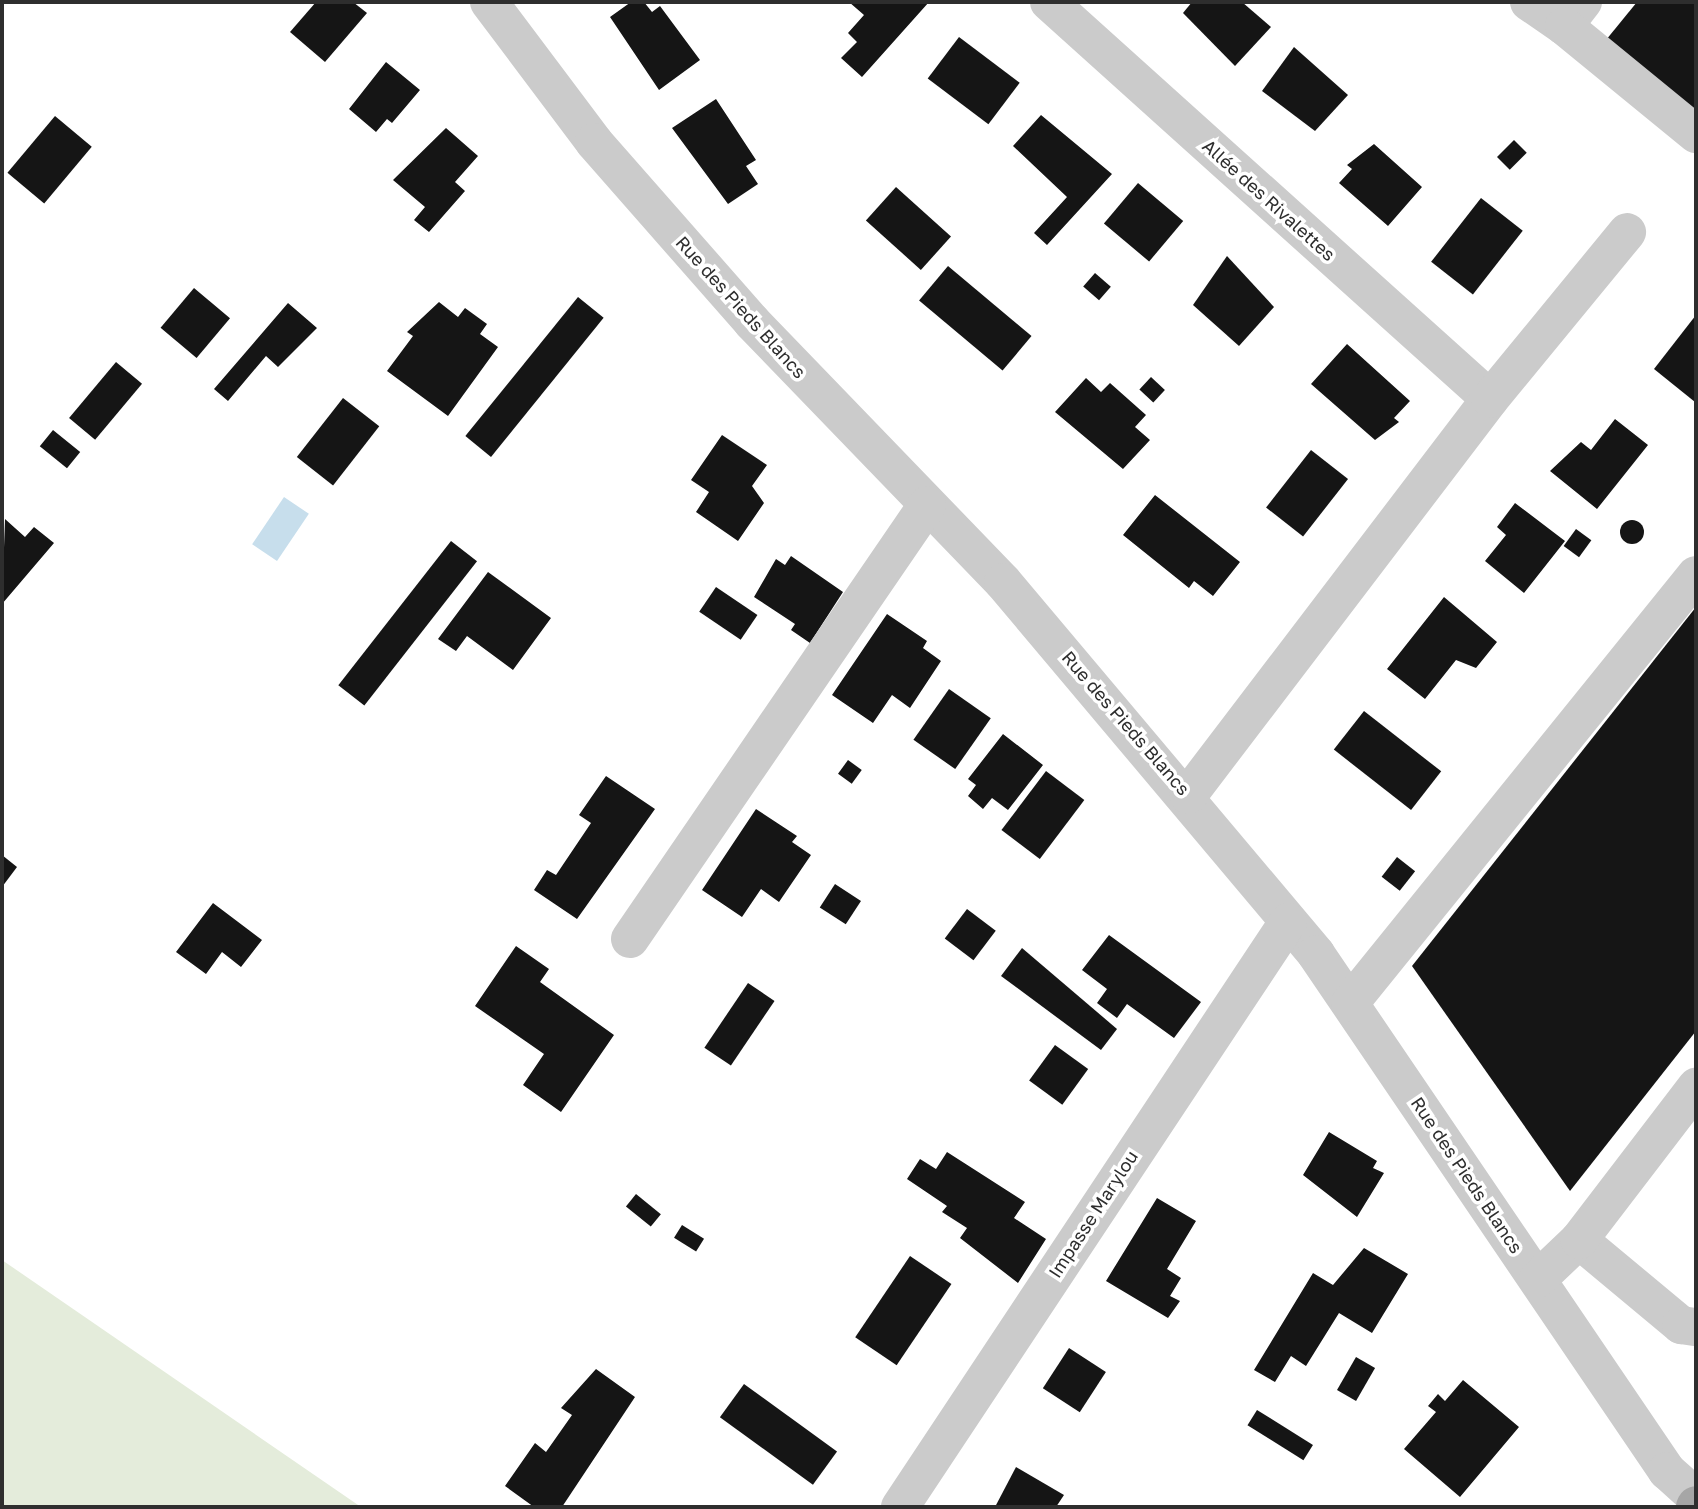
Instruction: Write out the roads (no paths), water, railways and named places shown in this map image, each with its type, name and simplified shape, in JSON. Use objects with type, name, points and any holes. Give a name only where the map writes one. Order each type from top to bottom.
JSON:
[{"type":"street","name":"Rue des Pieds Blancs","points":[[489,2],[594,142],[752,322],[928,505],[1188,795],[1350,1003],[1667,1471],[1696,1497]]},
{"type":"street","name":"Allée des Rivalettes","points":[[1049,2],[1490,399]]},
{"type":"street","points":[[1529,2],[1573,14],[1696,134]]},
{"type":"street","points":[[1188,795],[1490,399],[1627,232]]},
{"type":"street","points":[[630,939],[928,505]]},
{"type":"street","points":[[1350,1003],[1696,575]]},
{"type":"street","name":"Impasse Marylou","points":[[900,1507],[1288,922]]},
{"type":"street","points":[[1538,1279],[1579,1240],[1696,1087]]},
{"type":"street","points":[[1579,1240],[1681,1325],[1696,1326]]},
{"type":"water","points":[[284,497],[309,514],[277,561],[252,544]]}]
